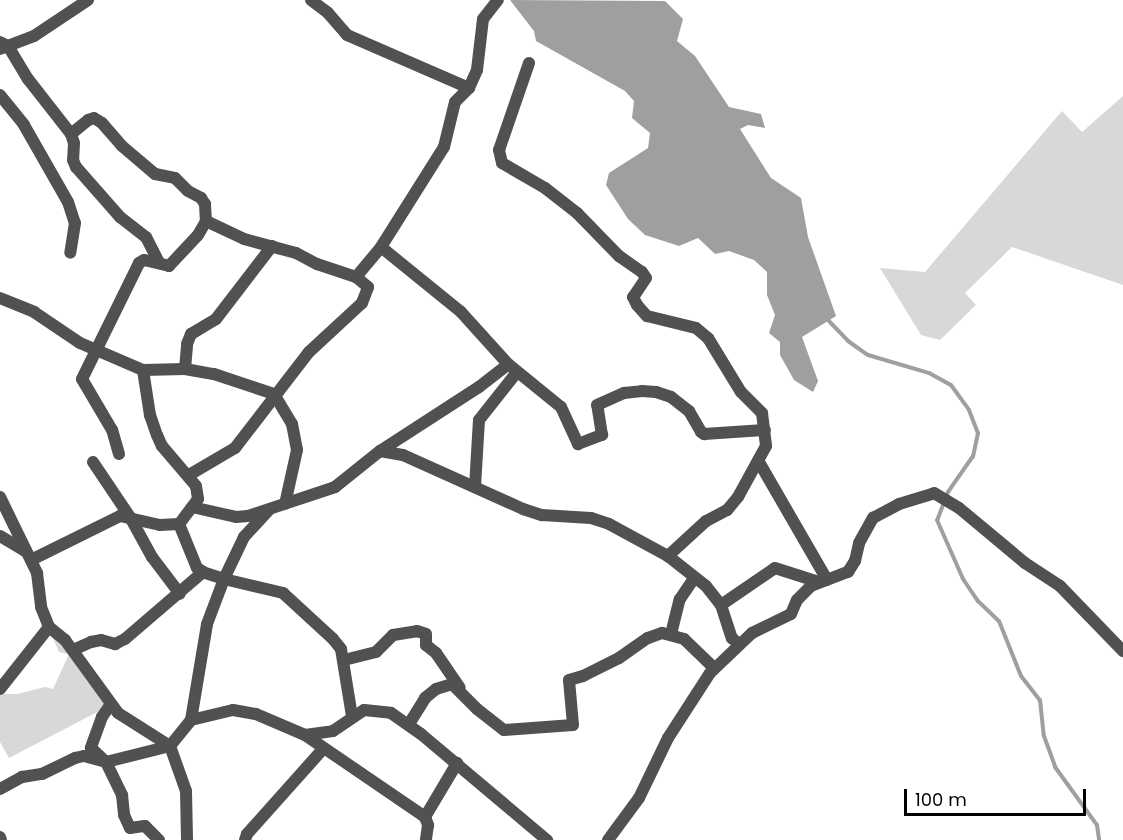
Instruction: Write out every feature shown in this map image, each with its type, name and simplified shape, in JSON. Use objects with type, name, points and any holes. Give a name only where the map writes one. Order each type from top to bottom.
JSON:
[{"type":"street","points":[[88,0],[34,36],[3,46],[71,134],[76,167],[120,217],[146,237],[159,263]]},
{"type":"street","points":[[311,0],[328,13],[347,35],[469,88]]},
{"type":"street","points":[[356,277],[381,247],[444,147],[455,102],[469,88],[477,70],[483,19],[488,9],[498,0]]},
{"type":"street","points":[[530,63],[500,150],[502,163],[545,188],[577,213],[620,256],[642,272],[646,278],[633,297],[637,305],[647,316],[696,328],[708,338],[741,392],[762,413],[766,446],[738,497],[727,510],[706,521],[668,556]]},
{"type":"street","points":[[0,95],[24,125],[68,202],[75,223],[70,254]]},
{"type":"street","points":[[71,134],[94,118],[155,174],[175,178],[206,204],[206,221],[198,235],[169,266],[144,260],[139,262],[82,379],[112,430],[119,454]]},
{"type":"street","points":[[189,475],[234,448],[253,428],[274,394],[309,352],[362,303],[368,287],[356,277],[272,246],[244,239],[206,221]]},
{"type":"street","points":[[185,369],[187,345],[191,334],[216,319],[272,246]]},
{"type":"street","points":[[381,247],[461,312],[513,368],[561,407],[579,445],[602,435],[597,405],[624,393],[642,391],[656,392],[671,397],[689,411],[704,434],[765,430]]},
{"type":"street","points":[[0,298],[34,312],[80,343],[142,370],[185,369],[214,374],[274,394],[292,424],[297,450],[285,504]]},
{"type":"street","points":[[192,507],[236,517],[270,509],[335,487],[380,451],[479,387],[513,368]]},
{"type":"street","points":[[475,487],[479,420],[513,368]]},
{"type":"street","points":[[30,556],[117,517],[130,517],[160,525],[179,524],[198,499],[196,486],[189,475],[162,446],[157,435],[150,415],[142,370]]},
{"type":"street","points":[[380,451],[403,455],[542,515],[591,518],[609,524],[668,556],[706,586],[721,605],[732,638],[739,644]]},
{"type":"street","points":[[93,462],[130,517],[152,557],[180,594]]},
{"type":"street","points":[[759,462],[823,581]]},
{"type":"street","points":[[608,840],[639,798],[668,738],[714,668],[752,633],[791,614],[804,590],[851,569],[859,543],[878,513],[934,493],[959,508],[1025,563],[1060,586],[1123,651]]},
{"type":"street","points":[[0,497],[37,573],[41,608],[49,627],[65,639],[111,704],[127,720],[170,746],[186,791],[187,840]]},
{"type":"street","points":[[0,789],[22,777],[42,774],[75,758],[84,756],[106,762],[170,746],[191,720],[207,624],[224,579],[244,537],[270,509]]},
{"type":"street","points":[[179,524],[197,568],[224,579],[283,592],[333,639],[341,650],[344,660],[352,716]]},
{"type":"street","points":[[0,536],[30,556]]},
{"type":"street","points":[[721,605],[775,568],[823,581]]},
{"type":"street","points":[[73,650],[101,640],[113,644],[121,641],[180,594],[203,572]]},
{"type":"street","points":[[671,634],[680,599],[694,578]]},
{"type":"street","points":[[0,689],[49,627]]},
{"type":"street","points":[[344,660],[376,652],[393,634],[405,631],[426,634],[426,645],[436,653],[477,709]]},
{"type":"street","points":[[409,724],[425,699],[436,689],[452,684],[477,709],[504,730],[573,725],[569,680],[583,676],[619,658],[648,638],[662,633],[684,639],[714,668]]},
{"type":"street","points":[[111,704],[102,717],[91,748],[106,762],[122,795],[124,815],[130,828],[145,826],[159,840]]},
{"type":"street","points":[[191,720],[233,710],[256,714],[305,735],[425,817],[428,825],[426,840]]},
{"type":"street","points":[[305,735],[333,731],[364,710],[392,713],[457,763],[547,840]]},
{"type":"street","points":[[245,840],[247,834],[324,748]]},
{"type":"street","points":[[425,817],[457,763]]},
{"type":"shaded area","points":[[510,0],[665,1],[683,19],[677,41],[695,56],[729,107],[761,114],[765,128],[748,125],[740,129],[771,178],[801,198],[808,237],[836,316],[802,337],[818,381],[813,392],[794,380],[780,355],[780,342],[769,333],[775,315],[767,295],[767,272],[754,260],[729,251],[715,254],[698,238],[679,246],[645,235],[628,219],[606,185],[609,173],[648,148],[650,133],[632,118],[634,101],[625,91],[536,41],[534,31]]},
{"type":"shaded area","points":[[1123,96],[1123,285],[1012,247],[965,293],[976,305],[940,340],[921,335],[880,268],[925,272],[1062,111],[1082,132]]},
{"type":"shaded area","points":[[52,636],[60,640],[107,707],[9,758],[0,742],[0,696],[45,687],[53,689],[69,654],[59,652]]},
{"type":"waterway","points":[[827,319],[848,341],[868,355],[929,373],[951,385],[969,410],[978,433],[973,456],[948,492],[937,520],[963,579],[978,601],[999,621],[1021,676],[1040,700],[1044,736],[1055,767],[1097,825],[1099,840]]}]
